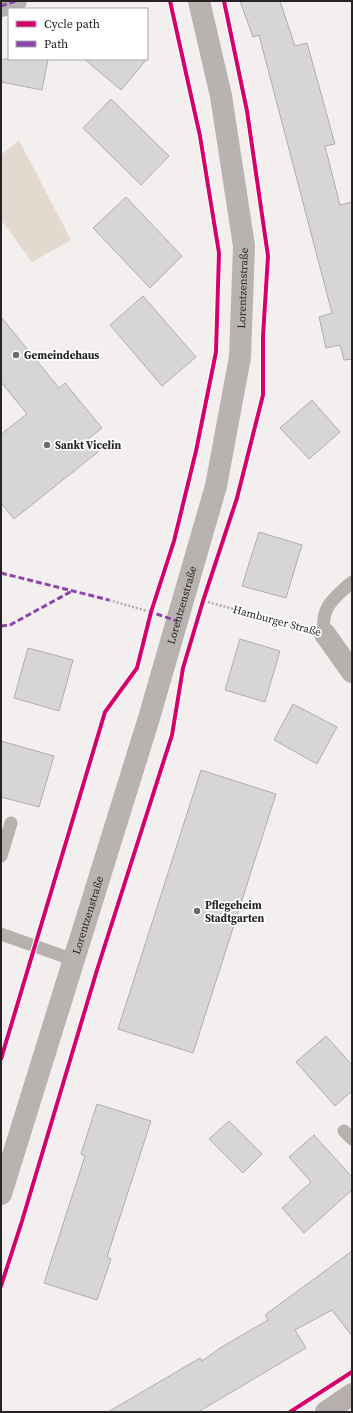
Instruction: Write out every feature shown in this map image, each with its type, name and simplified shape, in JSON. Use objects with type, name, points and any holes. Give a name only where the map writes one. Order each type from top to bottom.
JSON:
[{"type":"main road","name":"Lorentzenstraße","points":[[1,1194],[149,718],[216,486],[240,357],[244,246],[221,96],[199,1]]},
{"type":"street","points":[[1,6],[16,1]]},
{"type":"street","name":"Hamburger Straße","points":[[326,634],[352,672]]},
{"type":"street","points":[[326,1412],[352,1394]]},
{"type":"lane","points":[[326,634],[323,623],[325,613],[331,600],[352,582]]},
{"type":"lane","points":[[1,856],[11,823]]},
{"type":"lane","points":[[1,934],[74,960]]},
{"type":"path","points":[[109,600],[147,611]]},
{"type":"shaded area","points":[[19,140],[71,240],[32,262],[1,220],[1,155]]},
{"type":"building","points":[[240,1],[280,1],[295,46],[307,43],[335,144],[325,146],[340,205],[352,202],[352,359],[344,360],[340,345],[326,348],[319,317],[332,313],[259,35],[253,37]]},
{"type":"building","points":[[1,59],[48,60],[42,90],[1,82]]},
{"type":"building","points":[[85,60],[146,60],[121,90]]},
{"type":"building","points":[[111,99],[169,156],[141,185],[83,128]]},
{"type":"building","points":[[126,197],[182,256],[150,288],[93,228]]},
{"type":"building","points":[[143,296],[196,357],[162,386],[110,325]]},
{"type":"building","name":"Sankt Vicelin","points":[[1,317],[59,388],[65,383],[102,428],[88,439],[98,452],[14,519],[1,503],[1,434],[27,414],[1,382]]},
{"type":"building","points":[[312,400],[340,432],[309,459],[280,428]]},
{"type":"building","points":[[259,532],[302,545],[286,598],[242,586]]},
{"type":"building","points":[[240,639],[280,651],[265,702],[225,690]]},
{"type":"building","points":[[28,648],[73,660],[59,711],[14,698]]},
{"type":"building","points":[[293,704],[337,727],[317,764],[274,740]]},
{"type":"building","points":[[1,741],[54,756],[39,807],[1,797]]},
{"type":"building","name":"Pflegeheim Stadtgarten","points":[[201,770],[276,794],[193,1053],[118,1029]]},
{"type":"building","points":[[326,1036],[352,1065],[352,1091],[335,1106],[296,1062]]},
{"type":"building","points":[[97,1104],[151,1121],[107,1257],[111,1259],[97,1300],[44,1283],[85,1156],[81,1154]]},
{"type":"building","points":[[229,1121],[262,1154],[243,1173],[209,1139]]},
{"type":"building","points":[[314,1135],[352,1177],[352,1190],[304,1233],[282,1208],[311,1182],[289,1157]]},
{"type":"building","points":[[352,1251],[352,1336],[332,1310],[295,1330],[306,1348],[198,1412],[108,1412],[200,1358],[202,1361],[220,1348],[268,1320],[265,1315]]},
{"type":"marked path","points":[[1,6],[16,1]]},
{"type":"marked path","points":[[1,573],[109,600]]},
{"type":"marked path","points":[[1,626],[10,625],[72,591]]},
{"type":"marked path","points":[[148,611],[177,621]]},
{"type":"cycle path","points":[[1,1059],[105,712],[137,668],[151,612],[174,541],[196,451],[216,352],[219,253],[200,136],[170,1]]},
{"type":"cycle path","points":[[1,1286],[97,970],[172,735],[183,668],[203,601],[237,498],[263,395],[263,336],[268,256],[247,111],[224,1]]},
{"type":"cycle path","points":[[290,1412],[352,1372]]},
{"type":"place","name":"Gemeindehaus","points":[[16,355]]},
{"type":"place","name":"Sankt Vicelin","points":[[47,445]]},
{"type":"place","name":"Pflegeheim Stadtgarten","points":[[197,911]]}]
